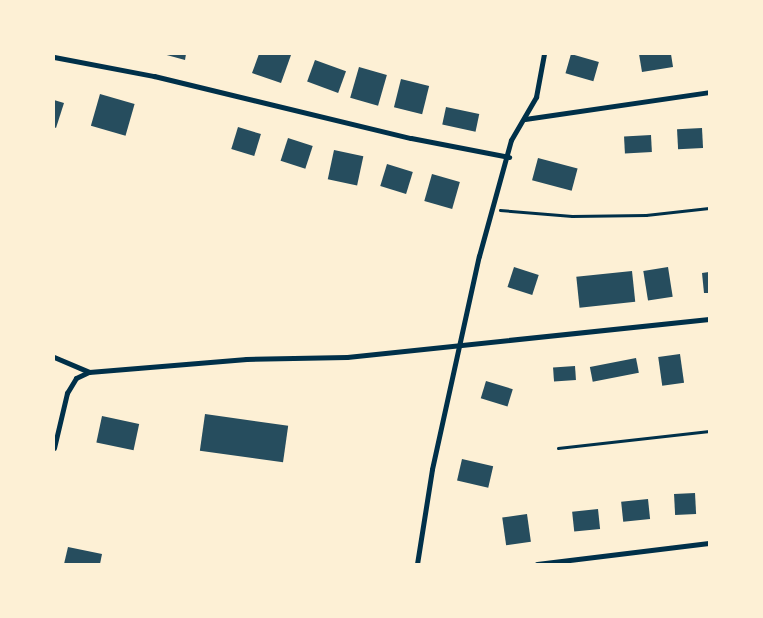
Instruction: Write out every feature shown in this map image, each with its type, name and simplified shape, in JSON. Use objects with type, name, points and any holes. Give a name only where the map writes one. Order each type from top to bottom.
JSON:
[{"type":"street","points":[[417,564],[432,468],[458,343],[509,157],[511,140],[525,119],[536,97],[544,54]]},
{"type":"street","points":[[54,57],[154,76],[410,138],[509,157]]},
{"type":"street","points":[[525,119],[709,92]]},
{"type":"street","points":[[54,448],[67,393],[76,378],[89,372],[246,359],[347,357],[458,343],[709,319]]},
{"type":"street","points":[[54,357],[89,372]]},
{"type":"street","points":[[537,564],[709,543]]},
{"type":"path","points":[[494,209],[508,213],[572,216],[646,215],[709,208]]},
{"type":"path","points":[[558,448],[709,432]]},
{"type":"building","points":[[163,54],[186,54],[185,60]]},
{"type":"building","points":[[259,54],[291,55],[281,83],[252,73]]},
{"type":"building","points":[[571,54],[599,62],[593,81],[565,73]]},
{"type":"building","points":[[639,54],[671,54],[673,67],[642,72]]},
{"type":"building","points":[[315,60],[346,71],[338,93],[307,82]]},
{"type":"building","points":[[359,67],[387,75],[378,106],[350,98]]},
{"type":"building","points":[[401,79],[429,86],[422,114],[394,107]]},
{"type":"building","points":[[100,94],[135,104],[126,136],[91,126]]},
{"type":"building","points":[[54,100],[64,103],[56,128],[54,127]]},
{"type":"building","points":[[446,107],[479,114],[476,132],[442,125]]},
{"type":"building","points":[[238,127],[261,134],[254,156],[231,149]]},
{"type":"building","points":[[702,128],[703,148],[678,149],[677,129]]},
{"type":"building","points":[[651,135],[652,152],[625,153],[624,136]]},
{"type":"building","points":[[288,138],[313,146],[305,169],[281,161]]},
{"type":"building","points":[[334,150],[363,156],[357,186],[328,179]]},
{"type":"building","points":[[538,158],[578,169],[572,191],[532,180]]},
{"type":"building","points":[[387,164],[413,172],[406,194],[380,186]]},
{"type":"building","points":[[432,174],[460,182],[452,209],[424,201]]},
{"type":"building","points":[[514,267],[539,275],[532,295],[508,287]]},
{"type":"building","points":[[668,267],[673,297],[648,301],[643,271]]},
{"type":"building","points":[[632,271],[635,302],[580,308],[576,277]]},
{"type":"building","points":[[709,272],[709,293],[704,293],[702,273]]},
{"type":"building","points":[[680,354],[684,383],[662,386],[658,357]]},
{"type":"building","points":[[636,358],[639,373],[593,382],[590,367]]},
{"type":"building","points":[[575,366],[576,380],[554,382],[553,368]]},
{"type":"building","points":[[486,381],[513,389],[508,406],[481,398]]},
{"type":"building","points":[[205,414],[288,426],[283,462],[200,451]]},
{"type":"building","points":[[102,416],[139,424],[134,450],[96,442]]},
{"type":"building","points":[[462,459],[493,466],[488,488],[457,480]]},
{"type":"building","points":[[695,493],[696,514],[675,515],[674,494]]},
{"type":"building","points":[[648,499],[650,519],[623,522],[621,502]]},
{"type":"building","points":[[598,509],[600,529],[574,532],[572,512]]},
{"type":"building","points":[[527,514],[531,542],[506,545],[502,517]]},
{"type":"building","points":[[68,547],[102,554],[100,564],[64,564]]}]
